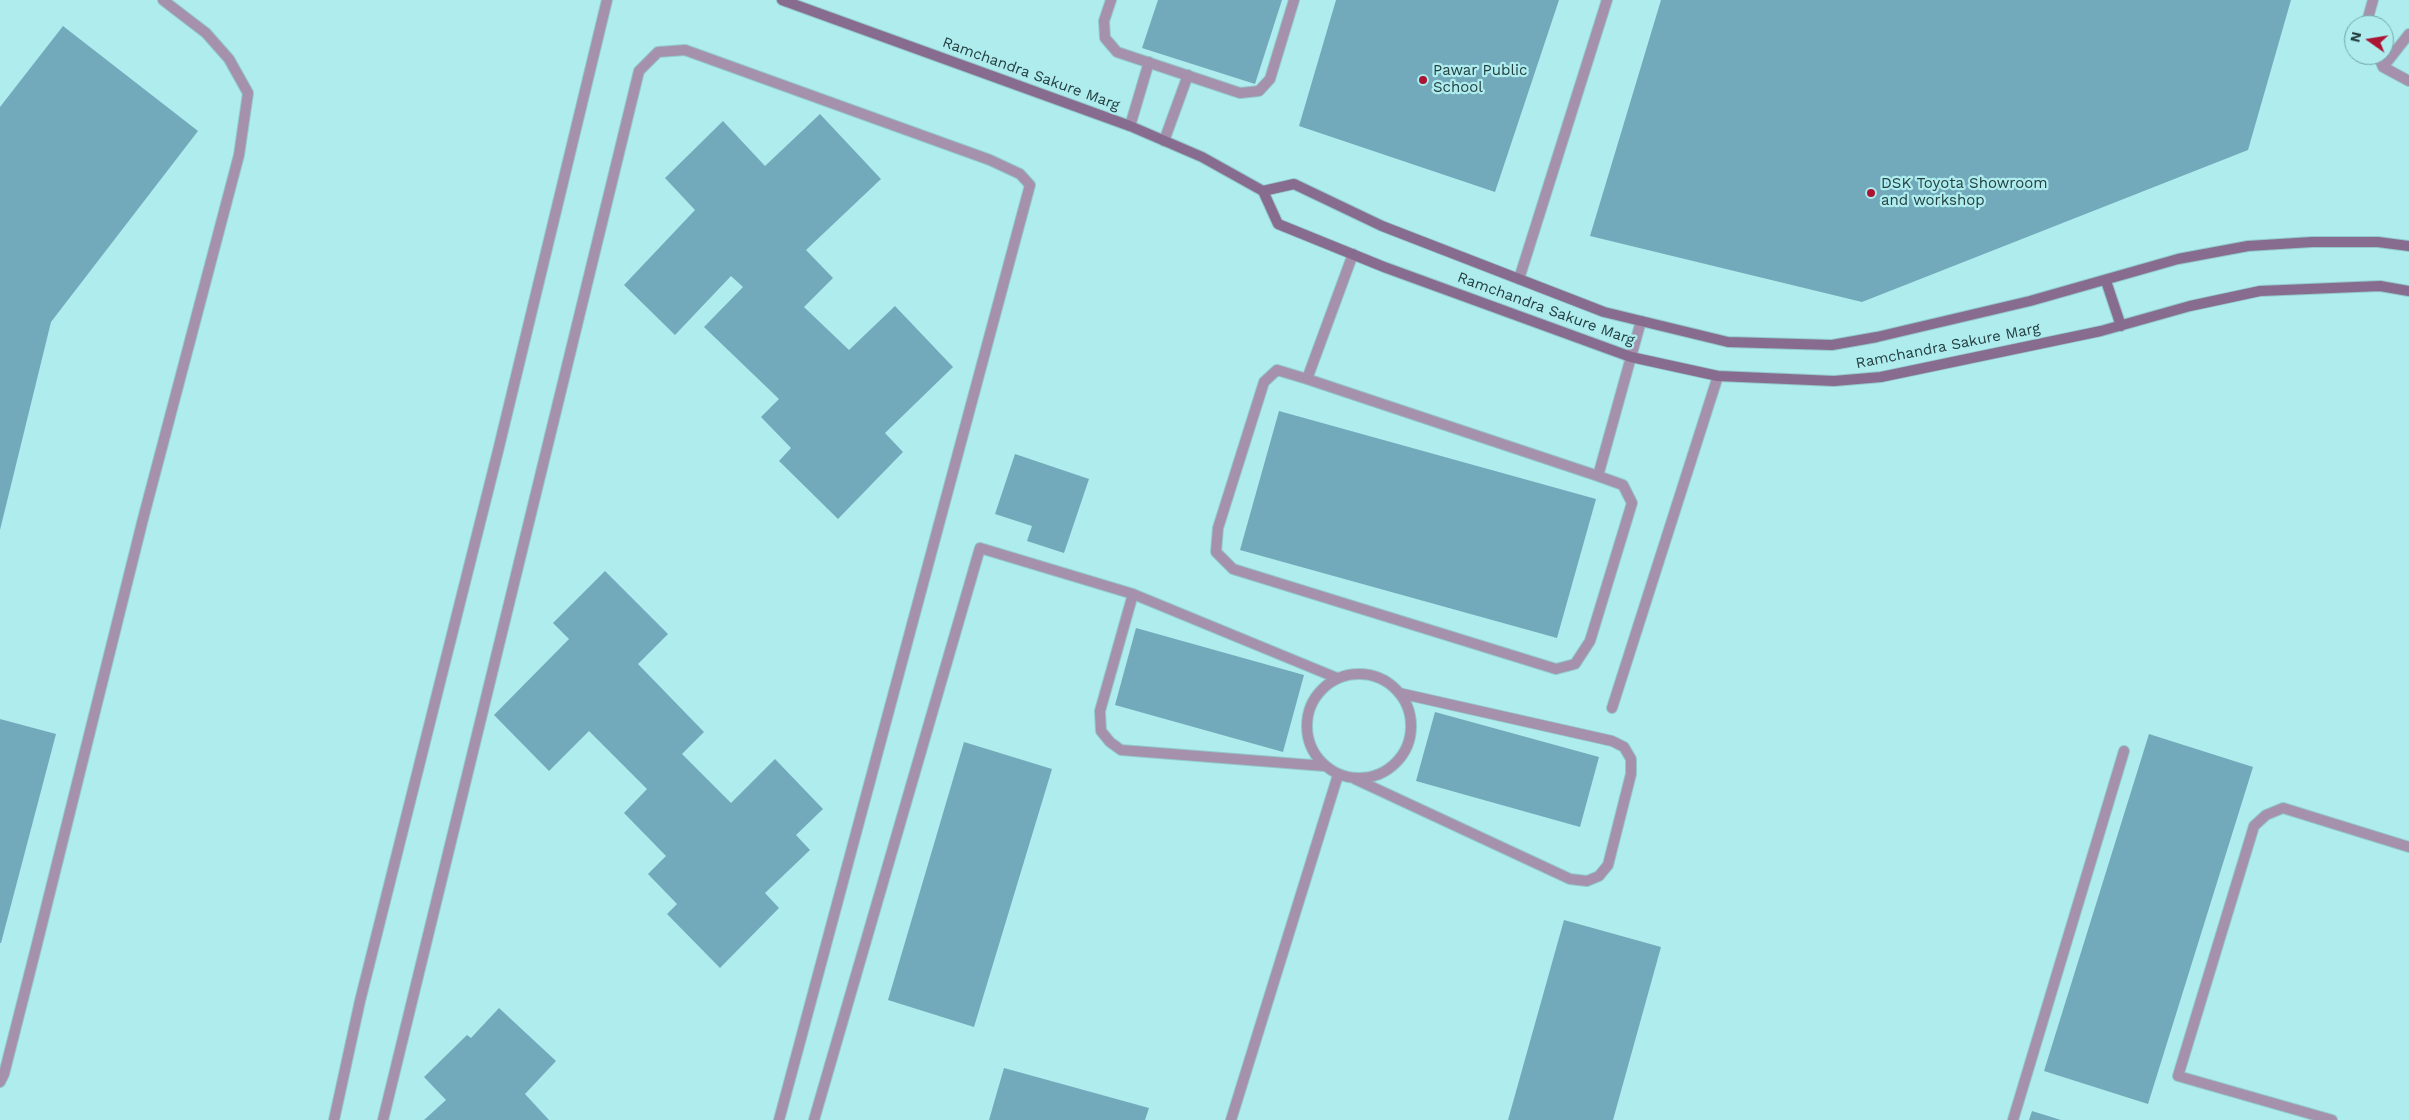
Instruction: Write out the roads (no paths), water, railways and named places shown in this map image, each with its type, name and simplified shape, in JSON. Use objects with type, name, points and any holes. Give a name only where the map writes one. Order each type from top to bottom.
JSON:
[{"type":"street","points":[[0,1082],[4,1074],[143,519],[239,155],[248,93],[229,60],[206,33],[163,0]]},
{"type":"street","points":[[334,1120],[360,1001],[498,451],[607,0]]},
{"type":"street","name":"Ramchandra Sakure Marg","points":[[782,0],[1130,126],[1202,157],[1264,191],[1278,224],[1353,254],[1631,357],[1718,376],[1834,381],[1881,377],[2121,326],[2190,306],[2260,292],[2380,286],[2409,291]]},
{"type":"street","points":[[1111,0],[1104,21],[1105,38],[1117,52],[1240,93],[1259,91],[1270,79],[1294,0]]},
{"type":"street","points":[[1519,279],[1607,0]]},
{"type":"street","points":[[2369,15],[2373,0]]},
{"type":"street","points":[[2409,34],[2383,67],[2409,81]]},
{"type":"street","points":[[383,1120],[639,71],[658,52],[685,50],[990,160],[1020,174],[1030,184],[779,1120]]},
{"type":"street","points":[[1130,126],[1149,62]]},
{"type":"street","points":[[1164,141],[1188,75]]},
{"type":"street","name":"Ramchandra Sakure Marg","points":[[1264,191],[1294,184],[1382,226],[1604,312],[1728,342],[1832,345],[1877,337],[2011,306],[2178,259],[2248,246],[2312,242],[2378,242],[2409,246]]},
{"type":"street","points":[[1307,379],[1353,254]]},
{"type":"street","points":[[2106,280],[2121,326]]},
{"type":"street","points":[[1598,476],[1641,321]]},
{"type":"street","points":[[1277,370],[1598,476],[1623,485],[1632,503],[1590,641],[1575,664],[1556,669],[1234,569],[1216,552],[1218,528],[1264,382],[1277,370]]},
{"type":"street","points":[[1612,708],[1718,376]]},
{"type":"street","points":[[814,1120],[980,548],[1133,594],[1336,678]]},
{"type":"street","points":[[1133,594],[1100,711],[1101,731],[1110,742],[1121,750],[1324,766]]},
{"type":"street","points":[[1355,779],[1372,777],[1388,770],[1401,758],[1408,742],[1411,725],[1408,708],[1399,693],[1386,681],[1371,675],[1353,674],[1336,678],[1323,688],[1312,702],[1307,718],[1307,736],[1313,752],[1324,766],[1338,775],[1355,779],[1570,879],[1587,881],[1593,879],[1599,876],[1608,865],[1630,774],[1631,759],[1624,747],[1612,741],[1399,693]]},
{"type":"street","points":[[2013,1120],[2124,751]]},
{"type":"street","points":[[1231,1120],[1338,775]]},
{"type":"street","points":[[2332,1120],[2178,1076],[2254,826],[2266,815],[2283,808],[2409,847]]},
{"type":"place","name":"Pawar Public School","points":[[1423,80]]},
{"type":"place","name":"DSK Toyota Showroom and workshop","points":[[1871,193]]}]
